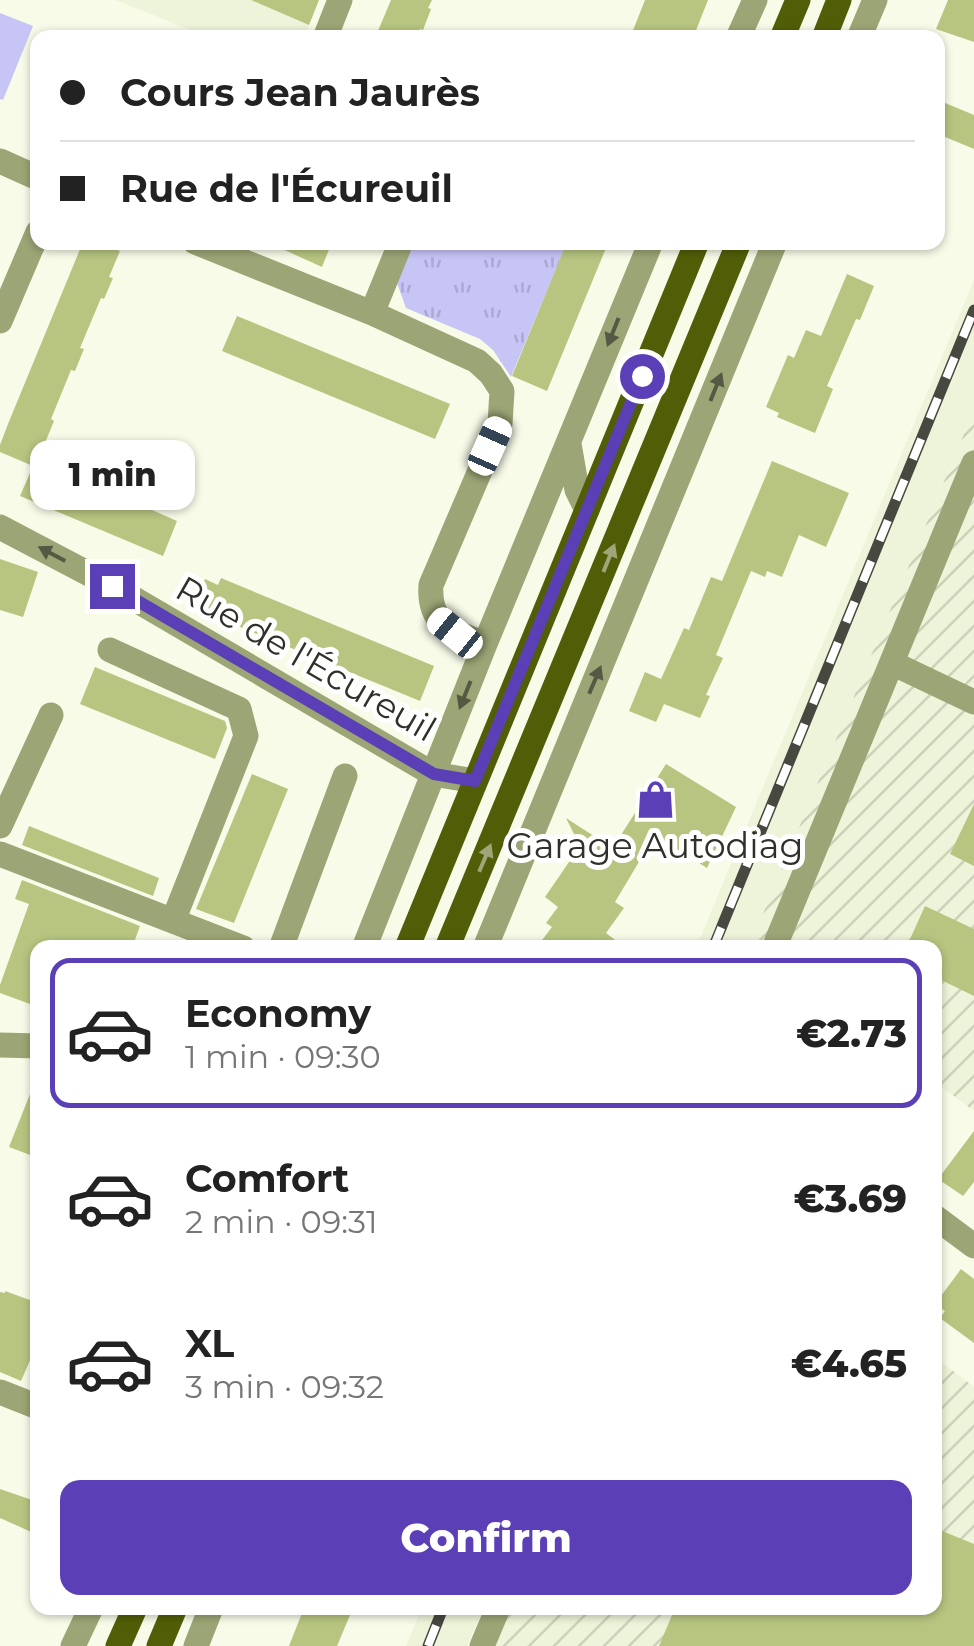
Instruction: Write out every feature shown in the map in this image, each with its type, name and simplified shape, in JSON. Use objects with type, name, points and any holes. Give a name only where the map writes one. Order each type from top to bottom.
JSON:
[{"type":"main road","points":[[785,30],[798,0]]},
{"type":"main road","points":[[827,30],[840,0]]},
{"type":"main road","points":[[410,940],[695,250]]},
{"type":"main road","points":[[450,940],[736,250]]},
{"type":"main road","points":[[159,1646],[172,1615]]},
{"type":"street","points":[[327,30],[340,0]]},
{"type":"street","points":[[741,30],[754,0]]},
{"type":"street","points":[[862,30],[875,0]]},
{"type":"street","points":[[0,162],[30,175]]},
{"type":"street","points":[[0,320],[30,250]]},
{"type":"street","points":[[372,313],[398,250]]},
{"type":"street","points":[[367,940],[647,250]]},
{"type":"street","points":[[488,940],[773,250]]},
{"type":"street","points":[[239,251],[477,361],[492,374],[502,391],[500,424],[431,585],[429,604],[438,619],[455,633],[485,644]]},
{"type":"street","points":[[569,444],[577,490],[587,510]]},
{"type":"street","points":[[777,940],[974,463]]},
{"type":"street","points":[[638,486],[680,477]]},
{"type":"street","name":"Rue de l'Écureuil","points":[[0,528],[112,586],[434,774],[475,781]]},
{"type":"street","points":[[110,650],[239,709],[246,736],[173,921]]},
{"type":"street","points":[[892,663],[974,702]]},
{"type":"street","points":[[0,826],[51,714]]},
{"type":"street","points":[[538,732],[558,770]]},
{"type":"street","points":[[284,940],[345,776]]},
{"type":"street","points":[[0,854],[223,940]]},
{"type":"street","points":[[0,1045],[30,1046]]},
{"type":"street","points":[[942,1222],[974,1246]]},
{"type":"street","points":[[0,1392],[30,1404]]},
{"type":"street","points":[[73,1646],[87,1615]]},
{"type":"street","points":[[196,1646],[208,1615]]},
{"type":"street","points":[[482,1646],[495,1615]]},
{"type":"shaded area","points":[[116,0],[319,0],[307,30],[191,30]]},
{"type":"shaded area","points":[[974,280],[974,410],[752,940],[699,940]]},
{"type":"shaded area","points":[[974,410],[974,1111],[942,1087],[942,940],[752,940]]},
{"type":"shaded area","points":[[942,1362],[974,1387],[974,1646],[470,1646],[483,1615],[942,1615]]},
{"type":"shaded area","points":[[419,1615],[481,1615],[467,1646],[406,1646]]},
{"type":"green space","points":[[0,13],[33,26],[3,100]]},
{"type":"green space","points":[[411,250],[564,250],[511,377],[493,350],[480,339],[406,308],[397,283]]},
{"type":"building","points":[[251,0],[319,0],[309,25]]},
{"type":"building","points":[[391,0],[432,0],[423,30],[378,30]]},
{"type":"building","points":[[645,0],[708,0],[696,30],[633,30]]},
{"type":"building","points":[[948,0],[974,0],[974,42],[936,29]]},
{"type":"building","points":[[945,103],[974,115],[974,149],[945,137]]},
{"type":"building","points":[[80,250],[120,251],[109,277],[113,278],[80,348],[84,349],[75,371],[71,370],[38,460],[130,501],[131,498],[154,507],[152,510],[177,521],[163,556],[20,496],[33,466],[0,452]]},
{"type":"building","points":[[285,250],[329,250],[322,267]]},
{"type":"building","points":[[564,250],[605,250],[547,391],[512,376]]},
{"type":"building","points":[[847,274],[874,286],[827,386],[833,389],[815,433],[777,417],[779,413],[766,407],[788,355],[794,358],[806,330],[821,336]]},
{"type":"building","points":[[237,316],[450,404],[435,439],[222,351]]},
{"type":"building","points":[[772,461],[849,493],[826,547],[799,535],[782,577],[767,571],[765,577],[751,571],[716,655],[723,658],[700,718],[664,704],[656,722],[629,711],[645,672],[661,679],[684,628],[689,630],[711,577],[722,581]]},
{"type":"building","points":[[0,559],[38,572],[23,617],[0,610]]},
{"type":"building","points":[[221,578],[434,666],[420,701],[206,613],[209,606],[196,601],[205,579],[218,585]]},
{"type":"building","points":[[95,667],[225,721],[227,728],[215,759],[80,704]]},
{"type":"building","points":[[666,764],[736,807],[707,868],[655,835],[615,902],[624,908],[606,933],[615,940],[542,940],[552,927],[546,923],[558,907],[545,897],[580,846],[566,818],[614,846]]},
{"type":"building","points":[[252,774],[288,789],[234,923],[196,909]]},
{"type":"building","points":[[974,804],[974,866],[950,854]]},
{"type":"building","points":[[29,826],[159,878],[153,896],[22,845]]},
{"type":"building","points":[[22,880],[140,926],[135,940],[30,940],[30,1004],[0,993],[29,904],[15,899]]},
{"type":"building","points":[[925,906],[974,929],[974,996],[942,980],[942,940],[910,940]]},
{"type":"building","points":[[30,1094],[30,1155],[9,1147]]},
{"type":"building","points":[[974,1131],[974,1182],[963,1196],[942,1182],[942,1174]]},
{"type":"building","points":[[961,1269],[974,1279],[974,1343],[942,1319],[942,1295]]},
{"type":"building","points":[[0,1292],[30,1300],[30,1360],[21,1381],[0,1372]]},
{"type":"building","points":[[0,1489],[30,1499],[30,1531],[0,1518]]},
{"type":"building","points":[[942,1531],[974,1544],[974,1646],[659,1646],[672,1615],[942,1615]]},
{"type":"building","points":[[301,1615],[350,1615],[337,1646],[289,1646]]},
{"type":"railway","points":[[716,940],[974,310]]},
{"type":"railway","points":[[428,1646],[440,1615]]},
{"type":"place","name":"Garage Autodiag","points":[[655,799]]},
{"type":"route","points":[[112,586],[434,774],[475,781],[642,376]]}]
